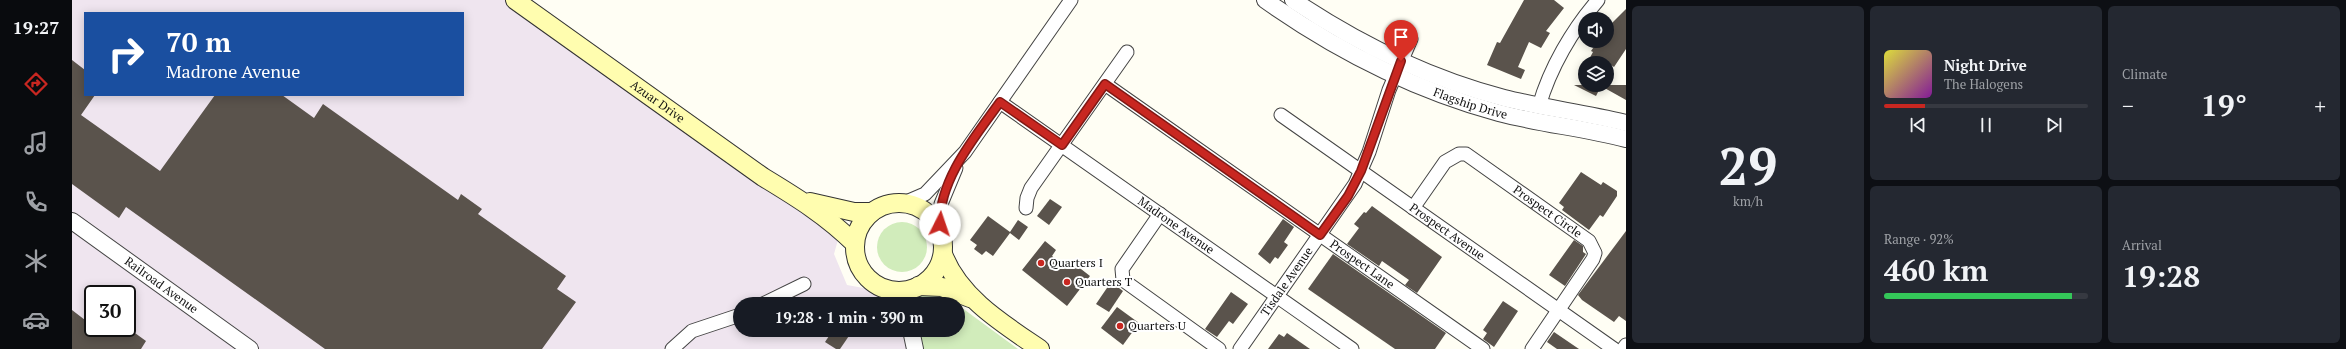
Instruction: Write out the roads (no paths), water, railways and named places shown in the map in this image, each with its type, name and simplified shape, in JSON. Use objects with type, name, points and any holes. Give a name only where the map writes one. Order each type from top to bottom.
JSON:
[{"type":"main road","name":"Azuar Drive","points":[[515,0],[763,177],[802,199],[834,224],[855,244]]},
{"type":"main road","name":"Azuar Drive","points":[[802,199],[840,210],[872,212]]},
{"type":"main road","points":[[974,300],[942,287],[918,286],[903,290],[887,289],[876,284],[862,271],[857,261],[855,244],[858,231],[872,212],[893,203],[904,203],[924,210],[932,218],[941,233],[942,254],[953,275],[974,300],[1040,349]]},
{"type":"main road","points":[[918,286],[934,273],[942,254]]},
{"type":"street","points":[[904,203],[925,194],[965,152],[1071,0]]},
{"type":"street","name":"Flagship Drive","points":[[1265,0],[1316,34],[1398,68],[1483,108],[1626,139]]},
{"type":"street","name":"Flagship Drive","points":[[1292,0],[1398,68],[1540,106],[1626,123]]},
{"type":"street","points":[[1540,106],[1546,86],[1561,53],[1579,25],[1598,0]]},
{"type":"street","name":"Tisdale Avenue","points":[[1240,349],[1348,196],[1361,171],[1398,68],[1411,39]]},
{"type":"street","points":[[1026,208],[1027,198],[1032,188],[1127,52]]},
{"type":"street","name":"Prospect Lane","points":[[1105,84],[1483,349]]},
{"type":"street","name":"Madrone Avenue","points":[[1000,102],[1352,349]]},
{"type":"street","name":"Prospect Avenue","points":[[1281,115],[1614,349]]},
{"type":"street","points":[[941,233],[941,204],[965,152]]},
{"type":"street","name":"Prospect Circle","points":[[1412,208],[1445,162],[1458,154],[1472,158],[1589,241],[1595,253],[1590,265],[1532,349]]},
{"type":"street","points":[[1160,214],[1122,269],[1123,280],[1219,349]]},
{"type":"street","name":"Railroad Avenue","points":[[72,221],[250,349]]},
{"type":"street","points":[[777,297],[804,284]]},
{"type":"street","points":[[887,289],[894,297]]},
{"type":"street","points":[[672,349],[692,331],[733,317]]},
{"type":"street","points":[[913,337],[915,349]]},
{"type":"street","points":[[1624,349],[1626,345]]},
{"type":"place","name":"Quarters I","points":[[1041,263]]},
{"type":"place","name":"Quarters T","points":[[1067,282]]},
{"type":"place","name":"Quarters U","points":[[1120,326]]}]
